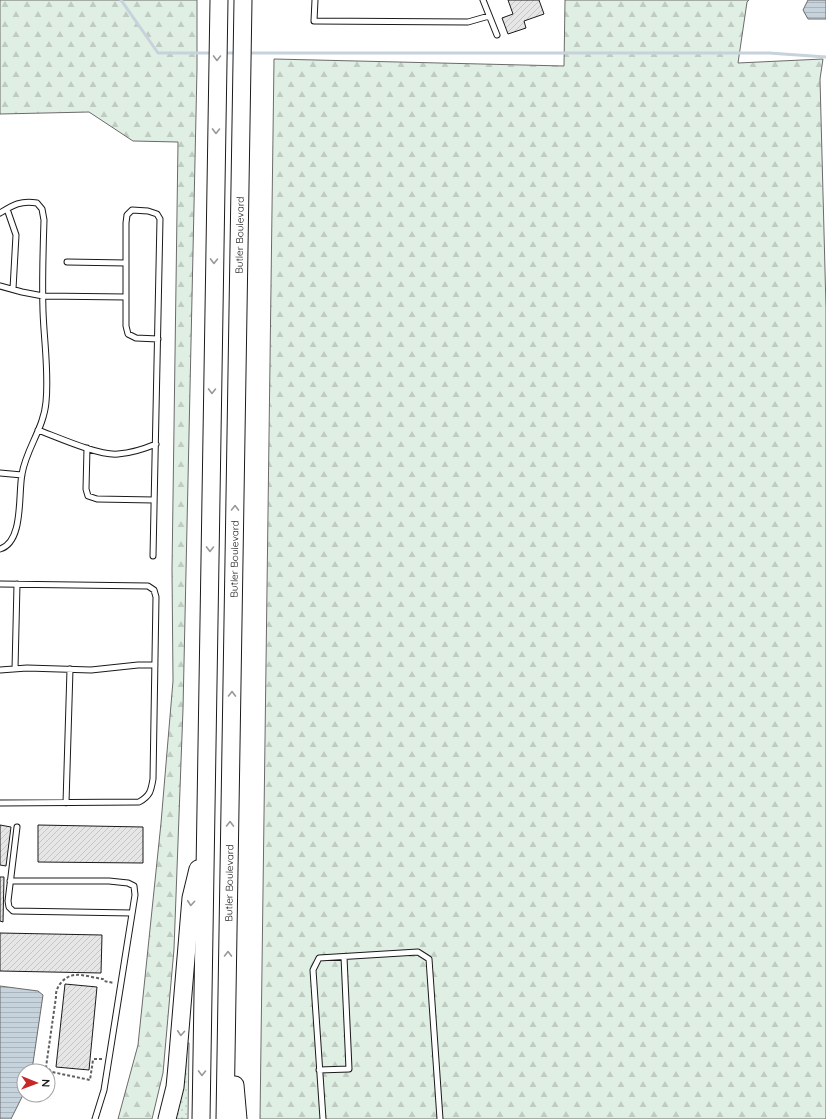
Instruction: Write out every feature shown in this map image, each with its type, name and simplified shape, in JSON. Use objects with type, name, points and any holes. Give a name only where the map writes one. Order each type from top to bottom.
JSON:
[{"type":"highway","points":[[201,1119],[218,0]]},
{"type":"highway","name":"Butler Boulevard","points":[[225,1119],[243,0]]},
{"type":"highway","points":[[167,1119],[175,1087],[180,1043],[192,898],[206,838]]},
{"type":"highway","points":[[228,978],[238,1119]]},
{"type":"lane","points":[[314,0],[314,21],[468,22],[489,16]]},
{"type":"lane","points":[[483,0],[497,35]]},
{"type":"lane","points":[[0,213],[14,205],[26,201],[37,203],[42,209],[44,220],[43,296],[46,349],[46,403],[42,422],[26,456],[22,475],[17,525],[11,541],[4,548],[0,549]]},
{"type":"lane","points":[[7,209],[16,235],[13,289]]},
{"type":"lane","points":[[153,556],[156,444],[158,339],[160,219],[157,214],[148,211],[132,210],[127,215],[126,326],[128,334],[136,338],[158,339]]},
{"type":"lane","points":[[67,262],[126,263]]},
{"type":"lane","points":[[0,286],[43,296],[126,297]]},
{"type":"lane","points":[[38,430],[87,448],[116,454],[137,452],[156,444]]},
{"type":"lane","points":[[87,448],[86,488],[88,496],[97,499],[154,500]]},
{"type":"lane","points":[[0,472],[22,475]]},
{"type":"lane","points":[[0,584],[148,586],[154,590],[156,597],[153,779],[151,791],[146,799],[139,802],[0,803]]},
{"type":"lane","points":[[15,669],[17,584]]},
{"type":"lane","points":[[0,670],[27,668],[91,670],[138,665],[155,665]]},
{"type":"lane","points":[[66,803],[70,669]]},
{"type":"lane","points":[[17,827],[8,901],[9,907],[13,911],[132,913]]},
{"type":"lane","points":[[10,881],[109,881],[128,883],[134,886],[132,913],[110,1060],[104,1090],[95,1119]]},
{"type":"lane","points":[[323,1119],[313,970],[319,958],[418,952],[429,960],[440,1119]]},
{"type":"lane","points":[[320,1070],[348,1069],[344,957]]},
{"type":"path","points":[[110,1060],[93,1060],[90,1080],[52,1072],[46,1067],[56,997],[55,992],[59,983],[75,975],[103,979],[104,982],[121,984]]},
{"type":"green space","points":[[0,0],[197,0],[197,69],[183,709],[174,949],[163,1073],[152,1119],[118,1119],[138,1045],[161,823],[173,681],[172,570],[178,142],[133,141],[89,112],[0,114]]},
{"type":"green space","points":[[565,0],[749,0],[747,2],[738,63],[823,59],[820,79],[826,308],[826,1119],[260,1119],[274,59],[564,66]]},
{"type":"green space","points":[[185,1043],[189,1043],[188,1119],[173,1119]]},
{"type":"shaded area","points":[[808,0],[826,0],[826,19],[808,19],[803,10]]},
{"type":"shaded area","points":[[0,986],[38,991],[43,995],[33,1063],[16,1063],[16,1103],[19,1103],[11,1119],[0,1119]]},
{"type":"building","points":[[508,0],[539,0],[544,14],[524,21],[526,28],[508,34],[502,18],[513,14]]},
{"type":"building","points":[[0,825],[11,827],[6,866],[0,865]]},
{"type":"building","points":[[38,825],[143,827],[143,863],[38,862]]},
{"type":"building","points":[[0,877],[4,877],[3,922],[0,921]]},
{"type":"building","points":[[0,933],[102,935],[101,973],[0,971]]},
{"type":"building","points":[[65,984],[97,987],[89,1070],[56,1067]]},
{"type":"waterway","points":[[121,0],[158,53],[212,53]]},
{"type":"waterway","points":[[224,53],[236,53]]},
{"type":"waterway","points":[[248,53],[769,53],[826,57]]}]
